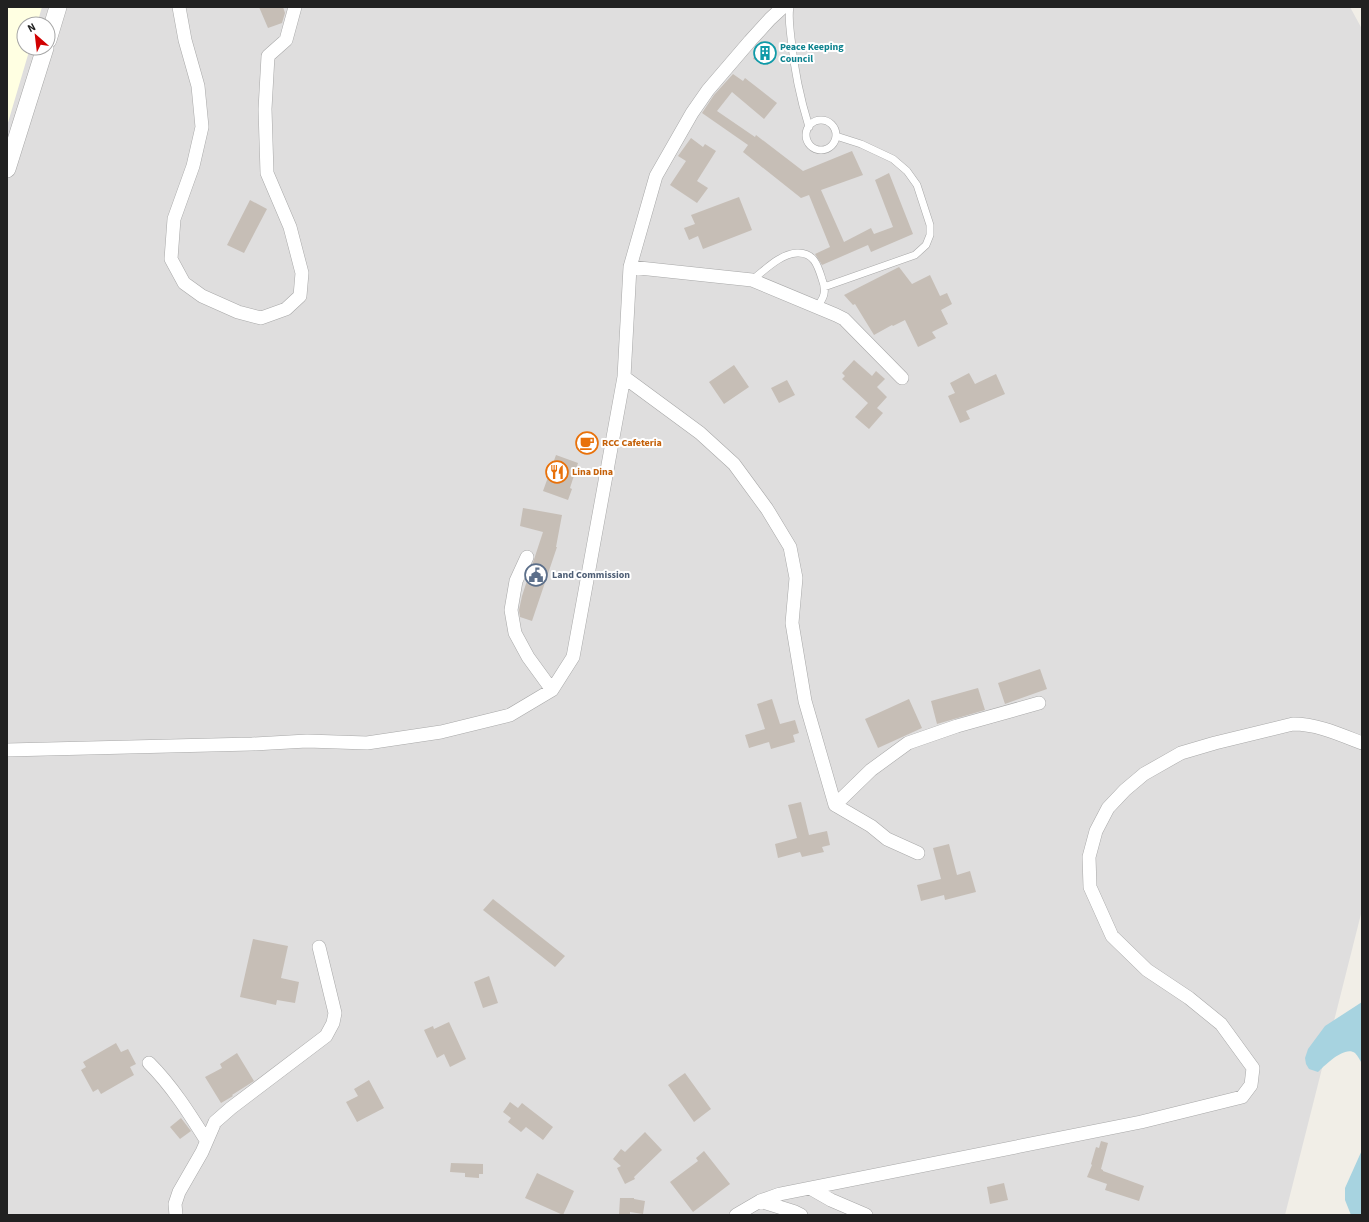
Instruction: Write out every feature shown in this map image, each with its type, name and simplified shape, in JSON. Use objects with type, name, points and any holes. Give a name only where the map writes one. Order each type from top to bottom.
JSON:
[{"type":"street","points":[[178,7],[185,40],[198,86],[202,127],[193,166],[174,219],[171,259],[184,283],[202,296],[238,312],[261,318],[286,309],[300,296],[302,273],[290,227],[267,173],[265,109],[268,56],[286,40],[295,7]]},
{"type":"street","points":[[7,750],[252,744],[307,741],[367,743],[441,732],[510,715],[552,690],[573,657],[624,377],[630,267],[656,176],[692,113],[708,90],[750,40],[783,7]]},
{"type":"street","points":[[7,169],[42,56]]},
{"type":"street","points":[[630,267],[752,280],[836,315],[844,320],[902,378]]},
{"type":"street","points":[[624,377],[700,433],[734,464],[767,509],[790,547],[796,578],[792,623],[804,701],[835,805],[871,826],[887,839],[918,853]]},
{"type":"street","points":[[527,557],[516,581],[511,610],[515,633],[528,657],[552,690]]},
{"type":"street","points":[[835,805],[871,770],[908,743],[957,726],[1039,703]]},
{"type":"street","points":[[736,1215],[760,1201],[780,1194],[1140,1122],[1242,1097],[1251,1085],[1253,1068],[1221,1024],[1188,998],[1146,970],[1112,936],[1090,887],[1089,857],[1096,831],[1108,808],[1125,790],[1144,774],[1181,753],[1293,724],[1305,724],[1319,727],[1362,743]]},
{"type":"street","points":[[176,1215],[176,1204],[179,1192],[202,1152],[215,1122],[326,1036],[333,1023],[335,1013],[319,947]]},
{"type":"street","points":[[148,1063],[156,1070],[188,1110],[206,1140]]},
{"type":"street","points":[[810,1188],[831,1200],[866,1215]]},
{"type":"street","points":[[760,1201],[801,1215]]},
{"type":"lane","points":[[790,7],[789,12],[793,56],[802,105],[808,127],[806,135],[808,142],[813,148],[820,150],[828,149],[834,144],[836,136],[835,129],[830,123],[822,120],[814,122],[808,127]]},
{"type":"lane","points":[[824,287],[915,255],[926,245],[930,235],[930,225],[917,185],[907,171],[893,159],[861,144],[836,136]]},
{"type":"lane","points":[[752,280],[787,255],[797,253],[806,254],[813,258],[816,262],[824,287],[824,295],[817,308]]},
{"type":"shaded area","points":[[7,7],[1350,7],[1362,29],[1362,910],[1285,1215],[7,1215]]},
{"type":"shaded area","points":[[7,7],[42,7],[39,16],[16,16],[16,56],[28,56],[7,126]]},
{"type":"water","points":[[1362,1002],[1362,1064],[1355,1053],[1351,1051],[1335,1057],[1318,1072],[1309,1069],[1305,1058],[1308,1049],[1325,1026]]},
{"type":"water","points":[[1362,1150],[1362,1215],[1351,1215],[1345,1200],[1345,1188]]},
{"type":"building","points":[[259,7],[283,7],[285,13],[282,23],[268,28]]},
{"type":"building","name":"Peace Keeping Council","points":[[761,41],[776,47],[768,65],[753,59]]},
{"type":"building","points":[[733,74],[743,81],[745,78],[777,103],[764,119],[732,92],[717,111],[755,137],[756,135],[803,171],[852,151],[863,175],[821,190],[844,242],[871,228],[874,234],[893,227],[875,180],[889,173],[913,234],[871,252],[868,245],[822,265],[815,254],[830,247],[809,195],[801,198],[743,152],[748,145],[702,113],[714,95]]},
{"type":"building","points":[[691,138],[703,147],[705,144],[716,151],[697,181],[708,188],[697,203],[670,185],[686,161],[678,156]]},
{"type":"building","points":[[739,197],[752,230],[703,249],[698,236],[689,240],[684,228],[695,224],[691,215]]},
{"type":"building","points":[[250,200],[267,209],[244,253],[227,245]]},
{"type":"building","points":[[899,267],[912,284],[930,275],[940,296],[947,293],[952,304],[941,310],[948,324],[932,332],[936,338],[918,347],[905,320],[874,335],[855,304],[853,305],[844,295]]},
{"type":"building","points":[[854,360],[872,376],[876,371],[885,379],[877,387],[887,397],[877,408],[883,413],[869,429],[855,417],[868,403],[842,379],[845,376],[842,373]]},
{"type":"building","points":[[734,365],[749,387],[724,404],[709,382]]},
{"type":"building","points":[[969,373],[975,384],[996,374],[1005,394],[966,411],[970,419],[960,423],[948,396],[955,393],[950,383]]},
{"type":"building","points":[[787,380],[795,395],[779,403],[771,388]]},
{"type":"building","points":[[556,455],[578,463],[570,488],[572,489],[568,500],[543,491]]},
{"type":"building","points":[[523,508],[562,515],[557,547],[532,621],[520,617],[519,610],[522,596],[543,532],[520,526]]},
{"type":"building","points":[[1040,669],[1047,689],[1005,704],[998,683]]},
{"type":"building","points":[[978,688],[985,710],[937,724],[931,701]]},
{"type":"building","points":[[772,699],[780,724],[795,720],[799,733],[793,735],[795,742],[771,749],[769,742],[749,748],[745,735],[765,729],[757,704]]},
{"type":"building","points":[[909,699],[922,728],[878,748],[865,719]]},
{"type":"building","points":[[801,802],[809,835],[827,831],[830,845],[822,847],[824,852],[802,857],[800,852],[778,858],[775,844],[797,838],[788,805]]},
{"type":"building","points":[[949,844],[957,875],[970,871],[976,892],[945,900],[944,895],[921,901],[917,885],[941,879],[933,848]]},
{"type":"building","points":[[493,899],[565,956],[555,967],[483,910]]},
{"type":"building","points":[[253,939],[288,946],[281,978],[299,982],[295,1003],[277,1000],[276,1005],[240,997]]},
{"type":"building","points":[[489,976],[498,1003],[483,1008],[474,982]]},
{"type":"building","points":[[449,1022],[466,1059],[450,1067],[444,1054],[437,1058],[424,1030],[433,1026],[434,1029]]},
{"type":"building","points":[[116,1043],[121,1052],[128,1049],[136,1064],[130,1067],[134,1075],[101,1094],[98,1089],[93,1092],[81,1070],[86,1067],[83,1062]]},
{"type":"building","points":[[237,1053],[254,1081],[221,1103],[205,1077],[222,1068],[220,1064]]},
{"type":"building","points":[[685,1073],[711,1109],[694,1122],[668,1085]]},
{"type":"building","points":[[369,1080],[384,1108],[357,1122],[346,1102],[358,1096],[354,1089]]},
{"type":"building","points":[[510,1102],[518,1108],[522,1103],[553,1127],[543,1140],[526,1127],[521,1132],[508,1122],[511,1118],[503,1112]]},
{"type":"building","points":[[181,1118],[191,1131],[180,1139],[170,1127]]},
{"type":"building","points":[[645,1132],[662,1150],[634,1177],[635,1179],[625,1184],[617,1168],[621,1166],[613,1159],[621,1149],[625,1152]]},
{"type":"building","points":[[1101,1141],[1108,1143],[1101,1169],[1144,1186],[1139,1201],[1105,1190],[1107,1184],[1087,1177],[1092,1165],[1096,1147],[1099,1148]]},
{"type":"building","points":[[704,1151],[730,1184],[693,1212],[670,1182],[698,1161],[696,1158]]},
{"type":"building","points":[[451,1163],[483,1164],[483,1174],[479,1174],[479,1178],[465,1177],[465,1173],[450,1172]]},
{"type":"building","points":[[537,1173],[574,1191],[563,1215],[525,1198]]},
{"type":"building","points":[[1004,1183],[1008,1200],[990,1204],[987,1187]]},
{"type":"building","points":[[620,1198],[634,1198],[645,1201],[643,1214],[630,1212],[630,1215],[619,1215]]},
{"type":"place","name":"Peace Keeping Council","points":[[765,53]]},
{"type":"place","name":"RCC Cafeteria","points":[[587,443]]},
{"type":"place","name":"Lina Dina","points":[[557,472]]},
{"type":"place","name":"Land Commission","points":[[536,575]]}]
